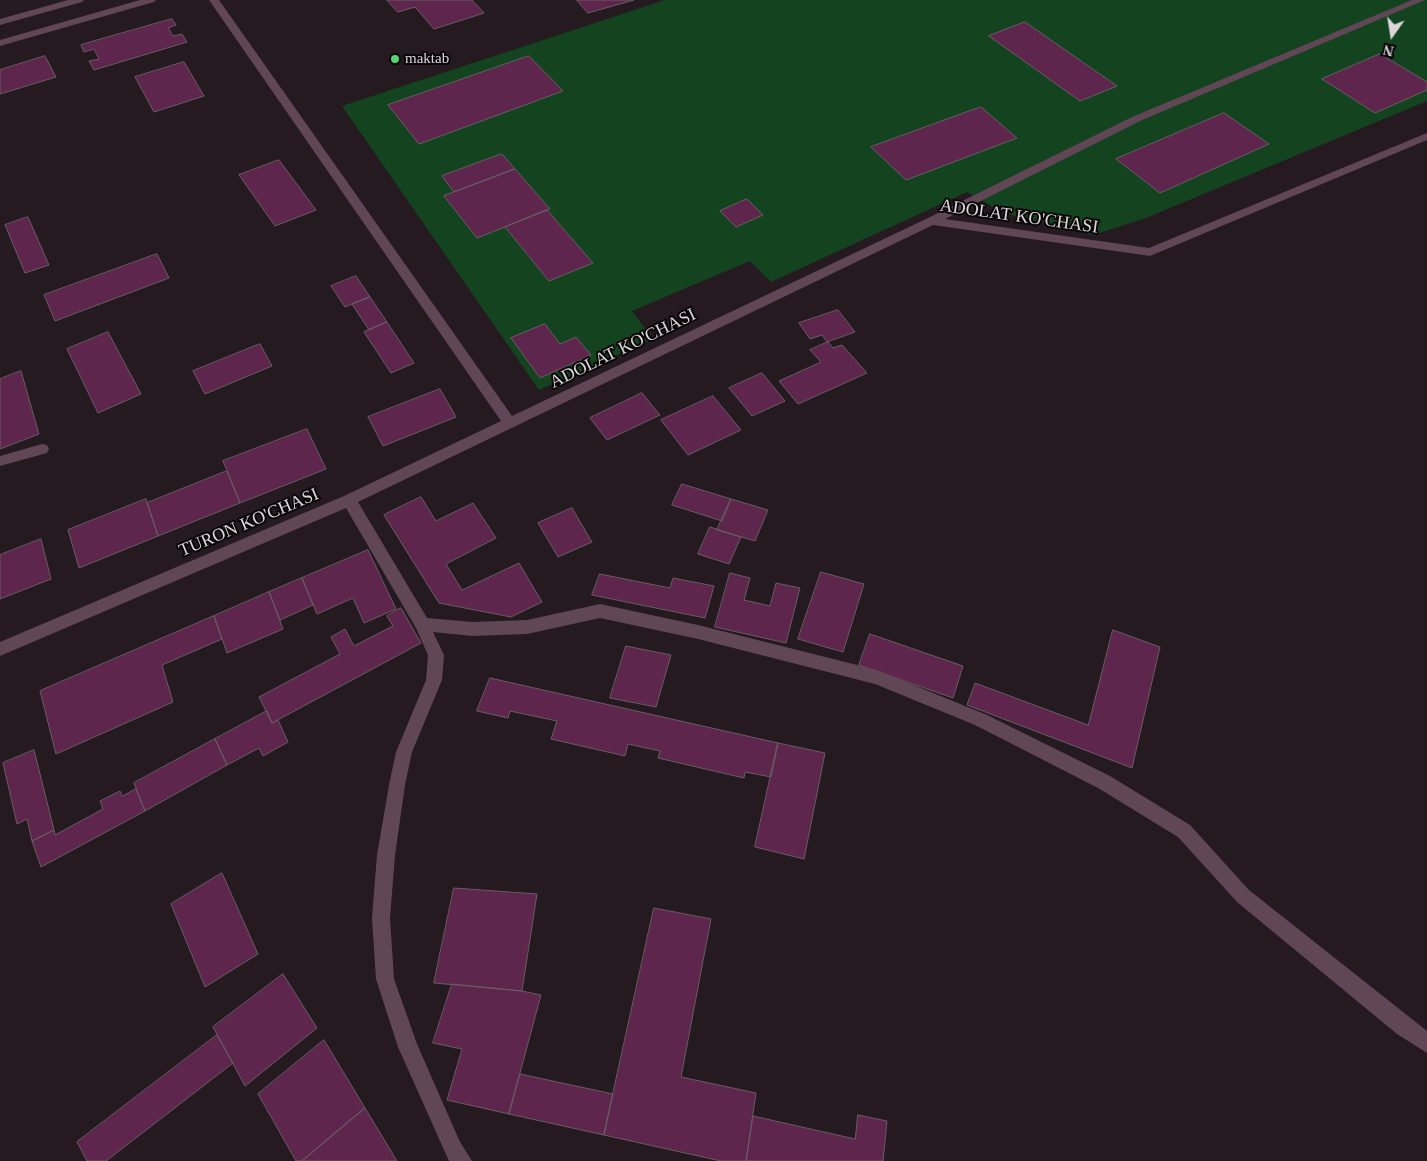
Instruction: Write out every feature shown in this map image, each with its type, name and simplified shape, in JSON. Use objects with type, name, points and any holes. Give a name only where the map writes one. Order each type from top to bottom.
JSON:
[{"type":"street","points":[[0,22],[79,0]]},
{"type":"street","points":[[0,43],[151,0]]},
{"type":"street","points":[[214,0],[509,423]]},
{"type":"street","points":[[932,221],[1136,119],[1420,0]]},
{"type":"street","name":"ADOLAT KO'CHASI","points":[[509,423],[932,221],[1150,252],[1427,136]]},
{"type":"street","name":"TURON KO'CHASI","points":[[0,650],[349,500],[509,423]]},
{"type":"street","points":[[0,461],[42,448]]},
{"type":"street","points":[[349,500],[422,624],[436,655],[434,680],[404,752],[386,855],[381,918],[385,979],[408,1047],[453,1149],[462,1161]]},
{"type":"street","points":[[422,624],[472,629],[527,627],[600,612],[707,634],[877,677],[980,720],[1104,782],[1184,831],[1243,896],[1404,1027],[1427,1043]]},
{"type":"green space","points":[[665,0],[1427,0],[1427,101],[1146,218],[1093,235],[1003,213],[967,192],[771,282],[750,261],[632,311],[653,339],[539,390],[342,106]]},
{"type":"building","points":[[387,0],[472,0],[484,13],[434,29],[415,7],[398,12]]},
{"type":"building","points":[[577,0],[634,0],[588,13]]},
{"type":"building","points":[[172,19],[176,25],[168,28],[173,36],[182,34],[187,42],[94,70],[89,61],[99,59],[94,49],[84,52],[81,45]]},
{"type":"building","points":[[1025,22],[1117,86],[1080,101],[989,36]]},
{"type":"building","points":[[1380,54],[1427,82],[1427,90],[1375,113],[1322,79]]},
{"type":"building","points":[[45,56],[56,77],[0,94],[0,70]]},
{"type":"building","points":[[529,56],[563,91],[419,144],[388,105]]},
{"type":"building","points":[[184,62],[204,96],[154,112],[135,77]]},
{"type":"building","points":[[981,107],[1017,138],[906,180],[871,147]]},
{"type":"building","points":[[1224,113],[1269,144],[1160,193],[1116,159]]},
{"type":"building","points":[[502,154],[515,169],[454,192],[442,176]]},
{"type":"building","points":[[279,160],[316,210],[275,226],[239,175]]},
{"type":"building","points":[[515,169],[550,209],[477,238],[444,196]]},
{"type":"building","points":[[747,199],[763,215],[736,227],[720,211]]},
{"type":"building","points":[[547,210],[593,263],[549,281],[505,227]]},
{"type":"building","points":[[28,217],[49,265],[25,273],[5,225]]},
{"type":"building","points":[[157,254],[169,278],[55,321],[44,295]]},
{"type":"building","points":[[356,276],[370,297],[345,307],[331,286]]},
{"type":"building","points":[[370,297],[387,322],[369,330],[352,304]]},
{"type":"building","points":[[838,310],[855,332],[827,342],[822,335],[810,339],[799,323]]},
{"type":"building","points":[[387,322],[414,363],[391,373],[364,332]]},
{"type":"building","points":[[545,324],[560,344],[576,337],[591,355],[540,378],[511,338]]},
{"type":"building","points":[[108,332],[141,394],[98,413],[67,349]]},
{"type":"building","points":[[828,342],[833,348],[842,345],[867,373],[798,404],[779,381],[821,362],[810,350]]},
{"type":"building","points":[[260,344],[272,366],[205,394],[193,371]]},
{"type":"building","points":[[21,371],[39,434],[0,449],[0,379]]},
{"type":"building","points":[[762,373],[785,401],[752,416],[729,388]]},
{"type":"building","points":[[440,389],[456,417],[383,446],[368,417]]},
{"type":"building","points":[[642,393],[660,415],[607,440],[590,418]]},
{"type":"building","points":[[713,396],[741,430],[688,455],[661,420]]},
{"type":"building","points":[[307,429],[326,469],[240,503],[223,461]]},
{"type":"building","points":[[227,471],[240,503],[158,536],[147,503]]},
{"type":"building","points":[[682,484],[731,499],[722,521],[672,505]]},
{"type":"building","points":[[421,497],[436,521],[473,503],[496,538],[446,564],[462,590],[519,563],[542,602],[511,617],[439,603],[384,515]]},
{"type":"building","points":[[146,499],[158,536],[79,568],[68,530]]},
{"type":"building","points":[[731,499],[768,510],[755,541],[717,530]]},
{"type":"building","points":[[572,508],[592,542],[558,557],[538,523]]},
{"type":"building","points":[[710,527],[741,537],[729,564],[698,554]]},
{"type":"building","points":[[41,539],[51,579],[0,599],[0,555]]},
{"type":"building","points":[[368,550],[396,609],[364,623],[353,598],[317,614],[302,578]]},
{"type":"building","points":[[821,572],[864,584],[843,652],[798,639]]},
{"type":"building","points":[[730,573],[750,578],[744,600],[770,606],[776,583],[800,588],[786,643],[715,627]]},
{"type":"building","points":[[600,574],[670,588],[673,578],[714,586],[705,618],[592,595]]},
{"type":"building","points":[[302,578],[313,605],[280,620],[269,592]]},
{"type":"building","points":[[269,592],[283,629],[227,653],[214,616]]},
{"type":"building","points":[[401,608],[421,643],[272,723],[259,697],[340,654],[331,637],[345,629],[354,646],[393,626],[387,616]]},
{"type":"building","points":[[214,616],[222,639],[162,665],[173,702],[56,754],[40,691]]},
{"type":"building","points":[[1113,630],[1160,647],[1132,768],[967,705],[975,683],[1088,725]]},
{"type":"building","points":[[870,634],[963,666],[953,698],[859,665]]},
{"type":"building","points":[[626,646],[671,655],[656,707],[610,698]]},
{"type":"building","points":[[490,678],[778,743],[771,777],[745,772],[744,778],[658,758],[660,751],[628,744],[625,756],[551,739],[557,721],[510,711],[508,718],[477,711]]},
{"type":"building","points":[[267,711],[272,723],[278,720],[288,742],[263,756],[259,748],[227,765],[215,739]]},
{"type":"building","points":[[215,739],[227,765],[145,811],[134,783]]},
{"type":"building","points":[[778,743],[825,753],[804,859],[755,847]]},
{"type":"building","points":[[34,750],[54,830],[32,841],[27,819],[17,824],[3,763]]},
{"type":"building","points":[[136,789],[145,811],[41,867],[32,841],[54,830],[55,835],[103,809],[100,801],[120,791],[122,796]]},
{"type":"building","points":[[222,873],[258,954],[205,987],[171,904]]},
{"type":"building","points":[[454,888],[537,894],[522,991],[434,983]]},
{"type":"building","points":[[654,908],[711,919],[681,1077],[756,1093],[746,1161],[721,1161],[604,1135]]},
{"type":"building","points":[[283,974],[317,1028],[245,1086],[213,1027]]},
{"type":"building","points":[[452,984],[522,991],[541,995],[509,1114],[447,1100],[462,1049],[433,1043]]},
{"type":"building","points":[[217,1035],[233,1063],[106,1161],[87,1161],[77,1142]]},
{"type":"building","points":[[324,1040],[365,1108],[302,1161],[296,1161],[258,1094]]},
{"type":"building","points":[[520,1074],[613,1094],[604,1135],[509,1114]]},
{"type":"building","points":[[365,1108],[397,1161],[302,1161]]},
{"type":"building","points":[[858,1115],[887,1121],[883,1161],[746,1161],[753,1116],[855,1139]]},
{"type":"place","name":"maktab","points":[[395,59]]}]
